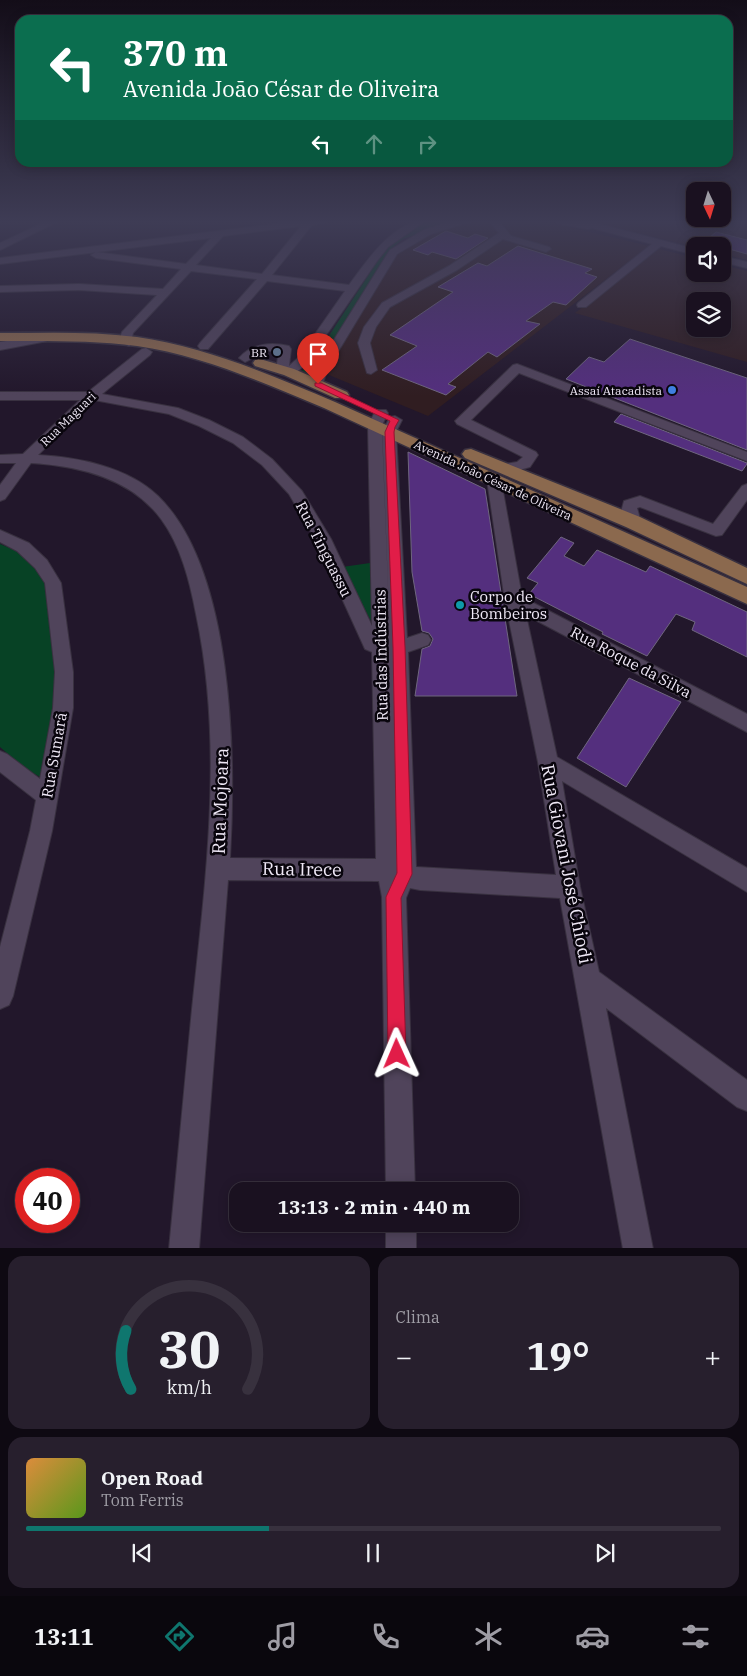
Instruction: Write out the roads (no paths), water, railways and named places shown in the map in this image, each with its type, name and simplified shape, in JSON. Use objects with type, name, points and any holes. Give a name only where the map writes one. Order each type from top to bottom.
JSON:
[{"type":"main road","name":"Avenida João César de Oliveira","points":[[0,328],[56,328],[128,337],[232,367],[385,423],[499,474],[747,596]]},
{"type":"main road","name":"Avenida João César de Oliveira","points":[[0,337],[166,337],[204,346],[286,371],[318,384],[385,423]]},
{"type":"main road","name":"Avenida João César de Oliveira","points":[[499,474],[633,522],[747,578]]},
{"type":"street","points":[[128,337],[164,292],[177,279]]},
{"type":"street","points":[[204,346],[263,279]]},
{"type":"street","points":[[274,279],[353,289]]},
{"type":"street","points":[[286,371],[303,360],[360,279]]},
{"type":"street","points":[[318,384],[321,370],[376,279]]},
{"type":"street","points":[[371,370],[364,343],[370,327],[386,305],[433,279]]},
{"type":"street","points":[[582,305],[614,279]]},
{"type":"street","points":[[0,289],[79,288],[164,292]]},
{"type":"street","points":[[0,346],[55,337]]},
{"type":"street","name":"Rua Maguari","points":[[0,496],[28,457],[91,396],[146,352]]},
{"type":"street","points":[[499,474],[527,464],[531,460],[531,455],[462,421],[517,368],[747,457]]},
{"type":"street","name":"Rua Tinguassu","points":[[0,396],[91,396],[173,411],[204,423],[238,440],[267,462],[295,491],[323,539],[371,644],[390,647]]},
{"type":"street","name":"Rua das Indústrias","points":[[385,423],[400,1182]]},
{"type":"street","name":"Rua Mojoara","points":[[0,459],[28,457],[71,462],[111,474],[144,492],[165,513],[181,540],[195,576],[209,626],[220,694],[223,765],[218,869],[184,1248]]},
{"type":"street","name":"Rua Giovani José Chiodi","points":[[499,474],[514,601],[548,762],[569,886],[638,1248]]},
{"type":"street","points":[[633,522],[628,512],[629,505],[640,501],[716,531],[747,489]]},
{"type":"street","name":"Rua Sumarã","points":[[0,535],[22,547],[41,564],[54,583],[64,672],[63,708],[41,831],[0,996]]},
{"type":"street","name":"Rua Roque da Silva","points":[[514,601],[747,724]]},
{"type":"street","points":[[390,647],[422,640]]},
{"type":"street","points":[[0,760],[47,796]]},
{"type":"street","points":[[548,762],[747,881]]},
{"type":"street","name":"Rua Irece","points":[[218,869],[395,880],[420,879],[569,886]]},
{"type":"street","points":[[588,979],[747,1097]]},
{"type":"street","points":[[401,1232],[401,1248]]},
{"type":"place","name":"BR","points":[[277,352]]},
{"type":"place","name":"Assaí Atacadista","points":[[672,390]]},
{"type":"place","name":"Corpo de Bombeiros","points":[[460,605]]}]
